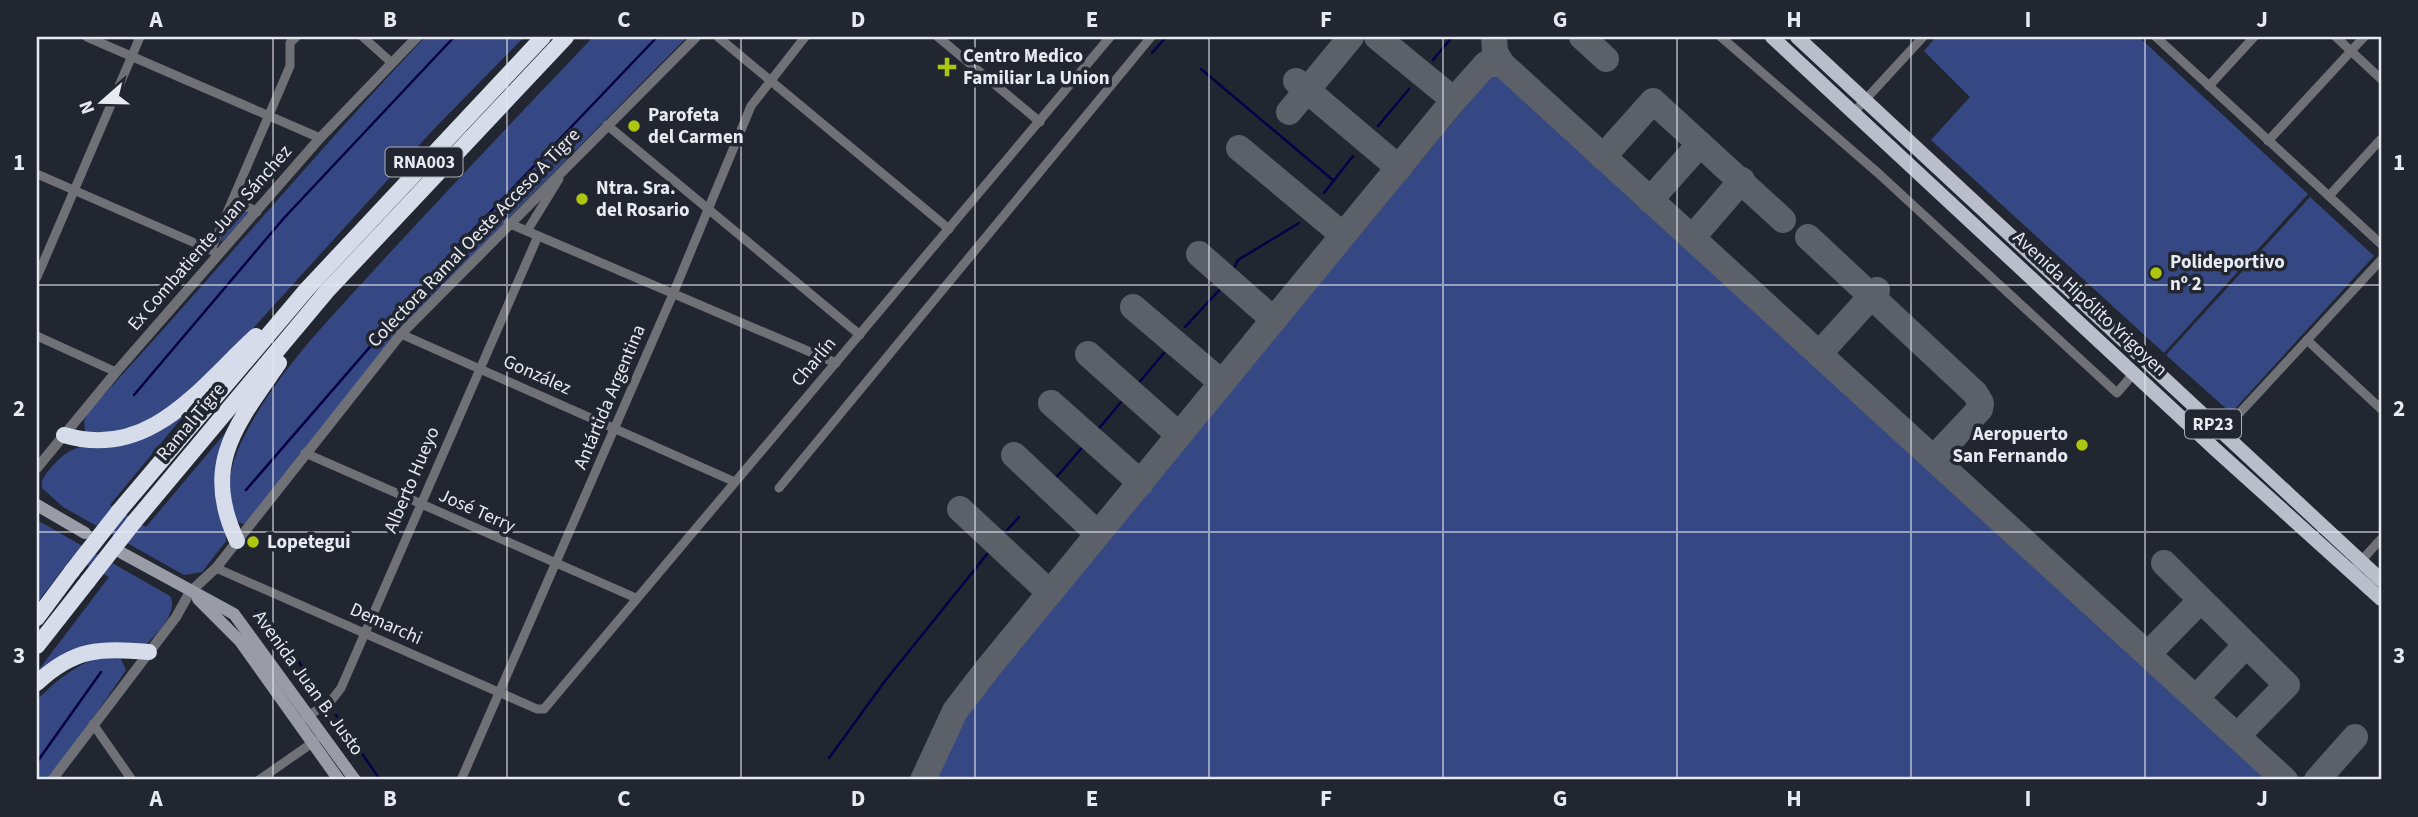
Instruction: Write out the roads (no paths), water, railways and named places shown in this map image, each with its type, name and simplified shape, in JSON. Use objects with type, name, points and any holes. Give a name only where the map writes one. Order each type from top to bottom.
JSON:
[{"type":"highway","name":"RNA003","points":[[307,289],[543,37]]},
{"type":"highway","name":"RNA003","points":[[327,291],[566,37]]},
{"type":"highway","points":[[493,115],[576,37]]},
{"type":"highway","points":[[64,435],[83,440],[112,442],[156,426],[184,405],[307,289]]},
{"type":"highway","name":"Ramal Tigre","points":[[37,618],[119,511],[307,289]]},
{"type":"highway","points":[[237,541],[225,515],[220,491],[228,448],[252,401],[327,291]]},
{"type":"highway","name":"Ramal Tigre","points":[[37,646],[134,522],[327,291]]},
{"type":"highway","points":[[37,683],[57,666],[82,653],[99,650],[149,652]]},
{"type":"main road","name":"Avenida Hipólito Yrigoyen","points":[[1772,37],[2134,373],[2356,567],[2381,580]]},
{"type":"main road","name":"Avenida Hipólito Yrigoyen","points":[[1797,37],[2222,432],[2356,567],[2381,599]]},
{"type":"main road","points":[[37,505],[85,533]]},
{"type":"main road","name":"Avenida Juan B. Justo","points":[[122,553],[190,592],[222,605],[234,614],[303,719],[355,780]]},
{"type":"main road","name":"Avenida Juan B. Justo","points":[[318,739],[339,780]]},
{"type":"street","points":[[86,37],[320,138]]},
{"type":"street","points":[[37,277],[76,192],[140,37]]},
{"type":"street","points":[[37,174],[216,252],[233,198],[290,65],[293,40],[280,37]]},
{"type":"street","points":[[363,37],[392,63]]},
{"type":"street","name":"Ex Combatiente Juan Sánchez","points":[[37,468],[216,252],[257,212],[320,138],[417,37]]},
{"type":"street","name":"Colectora Ramal Oeste Acceso A Tigre","points":[[52,780],[149,652],[190,592],[216,568],[401,334],[508,223],[696,37]]},
{"type":"street","points":[[718,37],[949,229]]},
{"type":"street","name":"Antártida Argentina","points":[[461,780],[557,565],[751,106],[805,37]]},
{"type":"street","points":[[938,37],[1040,122]]},
{"type":"street","name":"Charlín","points":[[544,709],[1110,37]]},
{"type":"street","points":[[779,488],[1152,37]]},
{"type":"street","points":[[1721,37],[1878,173],[2117,393],[2134,373]]},
{"type":"street","points":[[1854,112],[1923,37]]},
{"type":"street","points":[[2156,37],[2381,244]]},
{"type":"street","points":[[2209,86],[2254,37]]},
{"type":"street","points":[[2336,37],[2381,79]]},
{"type":"street","points":[[2268,141],[2364,37]]},
{"type":"street","points":[[607,125],[860,335]]},
{"type":"street","points":[[2329,196],[2381,139]]},
{"type":"street","points":[[527,231],[568,164]]},
{"type":"street","points":[[233,198],[257,212]]},
{"type":"street","points":[[508,223],[836,363]]},
{"type":"street","name":"Alberto Hueyo","points":[[303,719],[336,696],[538,236]]},
{"type":"street","points":[[2222,432],[2381,260]]},
{"type":"street","name":"González","points":[[401,334],[734,482]]},
{"type":"street","points":[[37,336],[116,372]]},
{"type":"street","points":[[2307,340],[2381,409]]},
{"type":"street","name":"José Terry","points":[[305,453],[636,598]]},
{"type":"street","points":[[2356,567],[2379,545]]},
{"type":"street","name":"Demarchi","points":[[216,568],[537,709],[544,709]]},
{"type":"street","points":[[93,724],[132,780]]},
{"type":"street","points":[[259,780],[318,739]]},
{"type":"waterway","points":[[134,395],[284,218],[454,37]]},
{"type":"waterway","points":[[246,490],[453,251],[657,37]]},
{"type":"waterway","points":[[1152,53],[1166,37]]},
{"type":"waterway","points":[[1433,60],[1452,37]]},
{"type":"waterway","points":[[1201,69],[1334,181]]},
{"type":"waterway","points":[[1378,126],[1409,89]]},
{"type":"waterway","points":[[1324,193],[1353,156]]},
{"type":"waterway","points":[[1232,273],[1238,260],[1299,223]]},
{"type":"waterway","points":[[1185,327],[1224,285]]},
{"type":"waterway","points":[[1137,385],[1164,353]]},
{"type":"waterway","points":[[1096,432],[1126,396]]},
{"type":"waterway","points":[[1054,480],[1086,443]]},
{"type":"waterway","points":[[1001,537],[1019,517]]},
{"type":"waterway","points":[[829,758],[885,681],[988,553]]},
{"type":"waterway","points":[[256,611],[274,626],[321,694]]},
{"type":"waterway","points":[[37,762],[101,672]]},
{"type":"waterway","points":[[336,715],[380,780]]},
{"type":"place","name":"Centro Medico Familiar La Union","points":[[947,67]]},
{"type":"place","name":"Parofeta del Carmen","points":[[634,126]]},
{"type":"place","name":"Ntra. Sra. del Rosario","points":[[582,199]]},
{"type":"place","name":"Polideportivo nº 2","points":[[2156,273]]},
{"type":"place","name":"Aeropuerto San Fernando","points":[[2082,445]]},
{"type":"place","name":"Lopetegui","points":[[253,542]]}]
